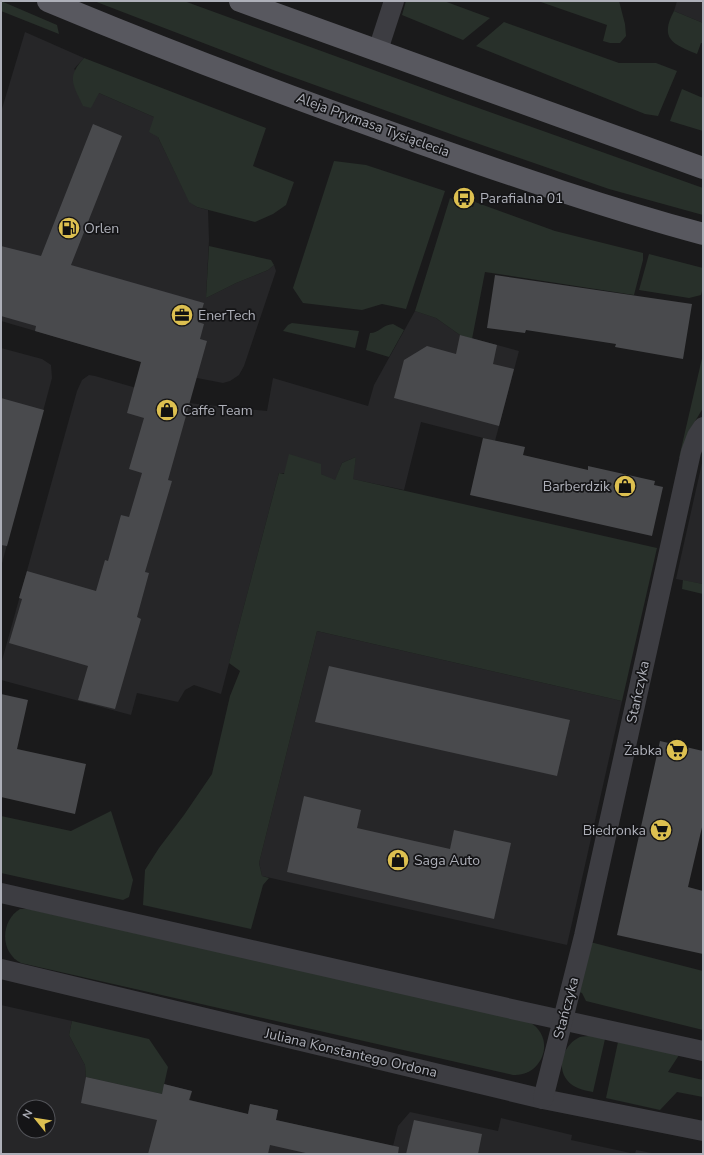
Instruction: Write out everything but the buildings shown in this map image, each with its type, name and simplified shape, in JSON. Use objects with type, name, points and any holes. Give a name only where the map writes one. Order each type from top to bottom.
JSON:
[{"type":"main road","name":"Aleja Prymasa Tysiąclecia","points":[[48,1],[188,58],[346,117],[601,206],[703,234]]},
{"type":"main road","points":[[240,1],[703,168]]},
{"type":"street","points":[[378,50],[394,1]]},
{"type":"street","name":"Stańczyka","points":[[543,1099],[591,906],[690,458],[697,436],[703,427]]},
{"type":"street","points":[[1,893],[703,1051]]},
{"type":"street","name":"Juliana Konstantego Ordona","points":[[1,969],[543,1099],[703,1131]]},
{"type":"shaded area","points":[[1,1],[57,25],[59,34],[1,11]]},
{"type":"shaded area","points":[[94,1],[184,1],[703,188],[703,215],[609,189],[459,137],[276,71]]},
{"type":"shaded area","points":[[406,1],[444,1],[490,18],[463,40],[402,15]]},
{"type":"shaded area","points":[[538,1],[619,1],[625,24],[626,36],[620,43],[603,41],[607,25]]},
{"type":"shaded area","points":[[677,1],[703,1],[703,23],[674,11]]},
{"type":"shaded area","points":[[674,11],[703,23],[703,43],[701,43],[697,54],[675,43],[668,34],[670,20]]},
{"type":"shaded area","points":[[504,22],[619,63],[656,63],[677,71],[658,116],[645,114],[476,46]]},
{"type":"shaded area","points":[[25,32],[84,58],[74,69],[99,93],[154,117],[158,137],[189,201],[197,207],[208,210],[209,240],[206,298],[236,283],[268,270],[274,265],[276,271],[244,366],[239,375],[230,381],[223,383],[197,378],[1,321],[1,112]]},
{"type":"shaded area","points":[[84,58],[266,128],[253,166],[294,182],[286,205],[273,214],[255,222],[197,207],[189,202],[158,137],[149,132],[154,117],[99,93],[91,108],[83,106],[74,86],[73,76],[78,65]]},
{"type":"shaded area","points":[[682,89],[703,98],[703,131],[670,121]]},
{"type":"shaded area","points":[[334,161],[366,165],[445,191],[406,309],[382,304],[362,310],[303,303],[293,288]]},
{"type":"shaded area","points":[[450,198],[473,207],[475,202],[555,231],[643,253],[643,260],[634,295],[485,272],[472,339],[460,335],[436,318],[415,311]]},
{"type":"shaded area","points":[[209,246],[271,260],[274,265],[268,270],[236,283],[206,298]]},
{"type":"shaded area","points":[[649,254],[703,268],[703,287],[701,295],[689,298],[639,290]]},
{"type":"shaded area","points":[[415,311],[436,318],[460,335],[519,351],[495,441],[421,422],[404,490],[352,479],[356,457],[342,463],[335,481],[321,474],[279,473],[221,694],[194,685],[185,690],[178,702],[137,693],[131,715],[1,680],[1,664],[77,391],[82,380],[89,375],[95,376],[188,403],[267,411],[273,378],[368,406],[374,385]]},
{"type":"shaded area","points":[[292,323],[359,331],[355,348],[283,331]]},
{"type":"shaded area","points":[[393,324],[404,330],[389,357],[366,350],[370,333],[376,332]]},
{"type":"shaded area","points":[[1,348],[42,359],[51,365],[52,378],[1,567]]},
{"type":"shaded area","points":[[703,354],[703,408],[688,433],[681,458],[679,458]]},
{"type":"shaded area","points":[[289,454],[321,464],[321,474],[335,480],[342,463],[356,457],[353,479],[657,548],[622,701],[317,631],[259,863],[262,876],[269,878],[263,885],[251,929],[143,905],[145,870],[212,774],[230,696],[240,671],[229,663],[279,473],[284,474]]},
{"type":"shaded area","points":[[702,463],[703,464],[703,584],[676,579]]},
{"type":"shaded area","points":[[683,580],[703,584],[703,594],[682,589]]},
{"type":"shaded area","points":[[317,631],[622,701],[567,945],[262,876],[259,863]]},
{"type":"shaded area","points":[[111,811],[133,880],[129,897],[123,900],[1,873],[1,816],[71,831]]},
{"type":"shaded area","points":[[20,909],[29,909],[529,1022],[538,1029],[543,1037],[543,1055],[539,1063],[532,1070],[523,1074],[513,1075],[21,963],[9,952],[5,937],[9,921],[13,914]]},
{"type":"shaded area","points":[[587,943],[594,943],[703,971],[703,1030],[586,1001],[582,993],[575,991]]},
{"type":"shaded area","points":[[1,1005],[72,1021],[69,1035],[85,1065],[86,1077],[164,1084],[192,1091],[190,1100],[248,1114],[250,1104],[278,1110],[276,1120],[393,1146],[398,1126],[410,1112],[498,1131],[501,1118],[572,1135],[571,1140],[635,1154],[1,1154]]},
{"type":"shaded area","points":[[72,1021],[149,1039],[168,1067],[162,1094],[86,1077],[85,1065],[69,1035]]},
{"type":"shaded area","points":[[584,1036],[605,1039],[593,1092],[572,1085],[567,1080],[562,1068],[563,1056],[574,1040]]},
{"type":"shaded area","points":[[618,1042],[679,1055],[668,1072],[703,1080],[703,1097],[677,1092],[660,1110],[606,1098]]},
{"type":"shaded area","points":[[636,1150],[657,1154],[635,1154]]},
{"type":"place","name":"Parafialna 01","points":[[464,198]]},
{"type":"place","name":"Orlen","points":[[69,228]]},
{"type":"place","name":"EnerTech","points":[[182,315]]},
{"type":"place","name":"Caffe Team","points":[[167,410]]},
{"type":"place","name":"Barberdzik","points":[[625,486]]},
{"type":"place","name":"Żabka","points":[[677,750]]},
{"type":"place","name":"Biedronka","points":[[661,830]]},
{"type":"place","name":"Saga Auto","points":[[398,860]]}]
